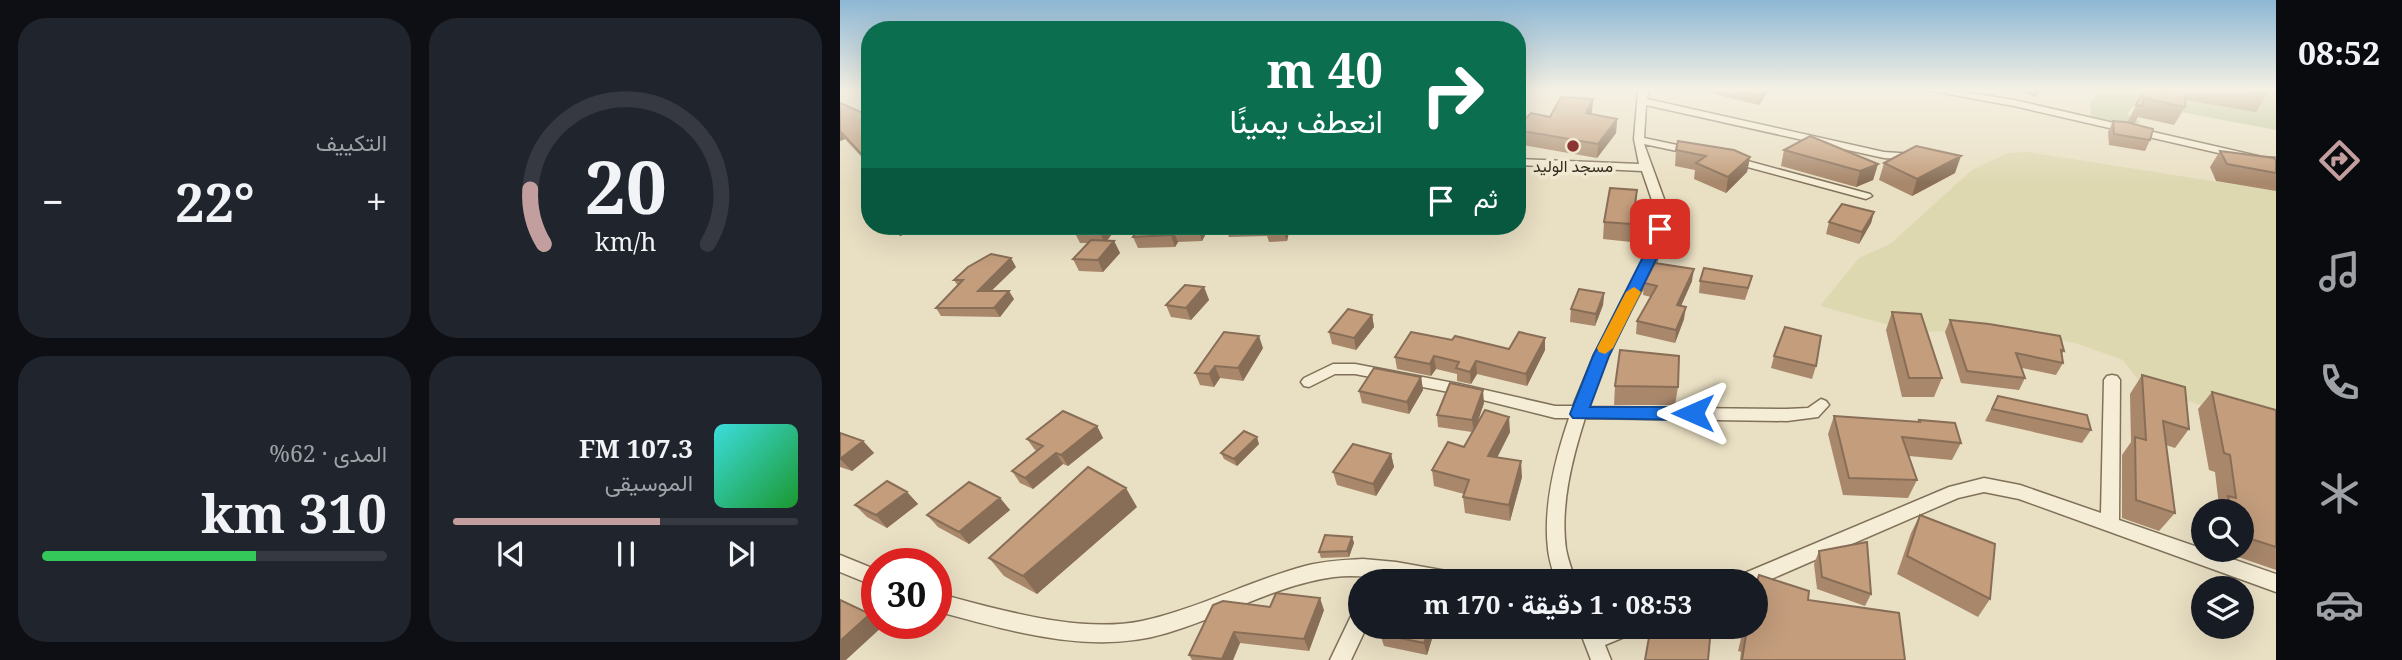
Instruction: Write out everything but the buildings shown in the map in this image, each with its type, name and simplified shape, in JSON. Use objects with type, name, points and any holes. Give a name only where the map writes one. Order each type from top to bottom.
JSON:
[{"type":"street","points":[[1562,569],[1557,551],[1556,518],[1568,448],[1601,356],[1654,249],[1660,229],[1662,209],[1657,189],[1641,153],[1641,121]]},
{"type":"street","points":[[1744,121],[1884,155],[1914,158]]},
{"type":"street","points":[[2086,121],[2236,155],[2276,161]]},
{"type":"street","points":[[1639,140],[1712,155]]},
{"type":"street","points":[[1725,158],[1866,196]]},
{"type":"street","points":[[1526,162],[1648,168]]},
{"type":"street","points":[[1309,382],[1333,369],[1355,369],[1459,389],[1555,412],[1579,414],[1787,415],[1812,413],[1821,405]]},
{"type":"street","points":[[2110,524],[2112,380]]},
{"type":"street","points":[[1768,572],[1955,492],[1984,485],[2020,492],[2276,583]]},
{"type":"street","points":[[840,563],[861,572]]},
{"type":"street","points":[[952,606],[989,616],[1095,635],[1139,632],[1329,569],[1365,566],[1370,569]]},
{"type":"street","points":[[1340,660],[1350,639]]},
{"type":"street","points":[[1593,639],[1601,660]]},
{"type":"shaded area","points":[[2028,152],[2276,191],[2276,432],[2141,384],[2123,360],[2075,343],[2005,330],[1914,332],[1820,306],[1859,258],[1890,244],[1972,170],[2008,153]]},
{"type":"green space","points":[[2092,121],[2140,122],[2124,130]]},
{"type":"green space","points":[[2228,121],[2276,121],[2276,130]]},
{"type":"slow traffic","points":[[1605,348],[1634,292]]},
{"type":"place","name":"مسجد الوليد","points":[[1573,146]]},
{"type":"route","points":[[1660,229],[1654,249],[1601,356],[1579,414],[1693,413]]}]
